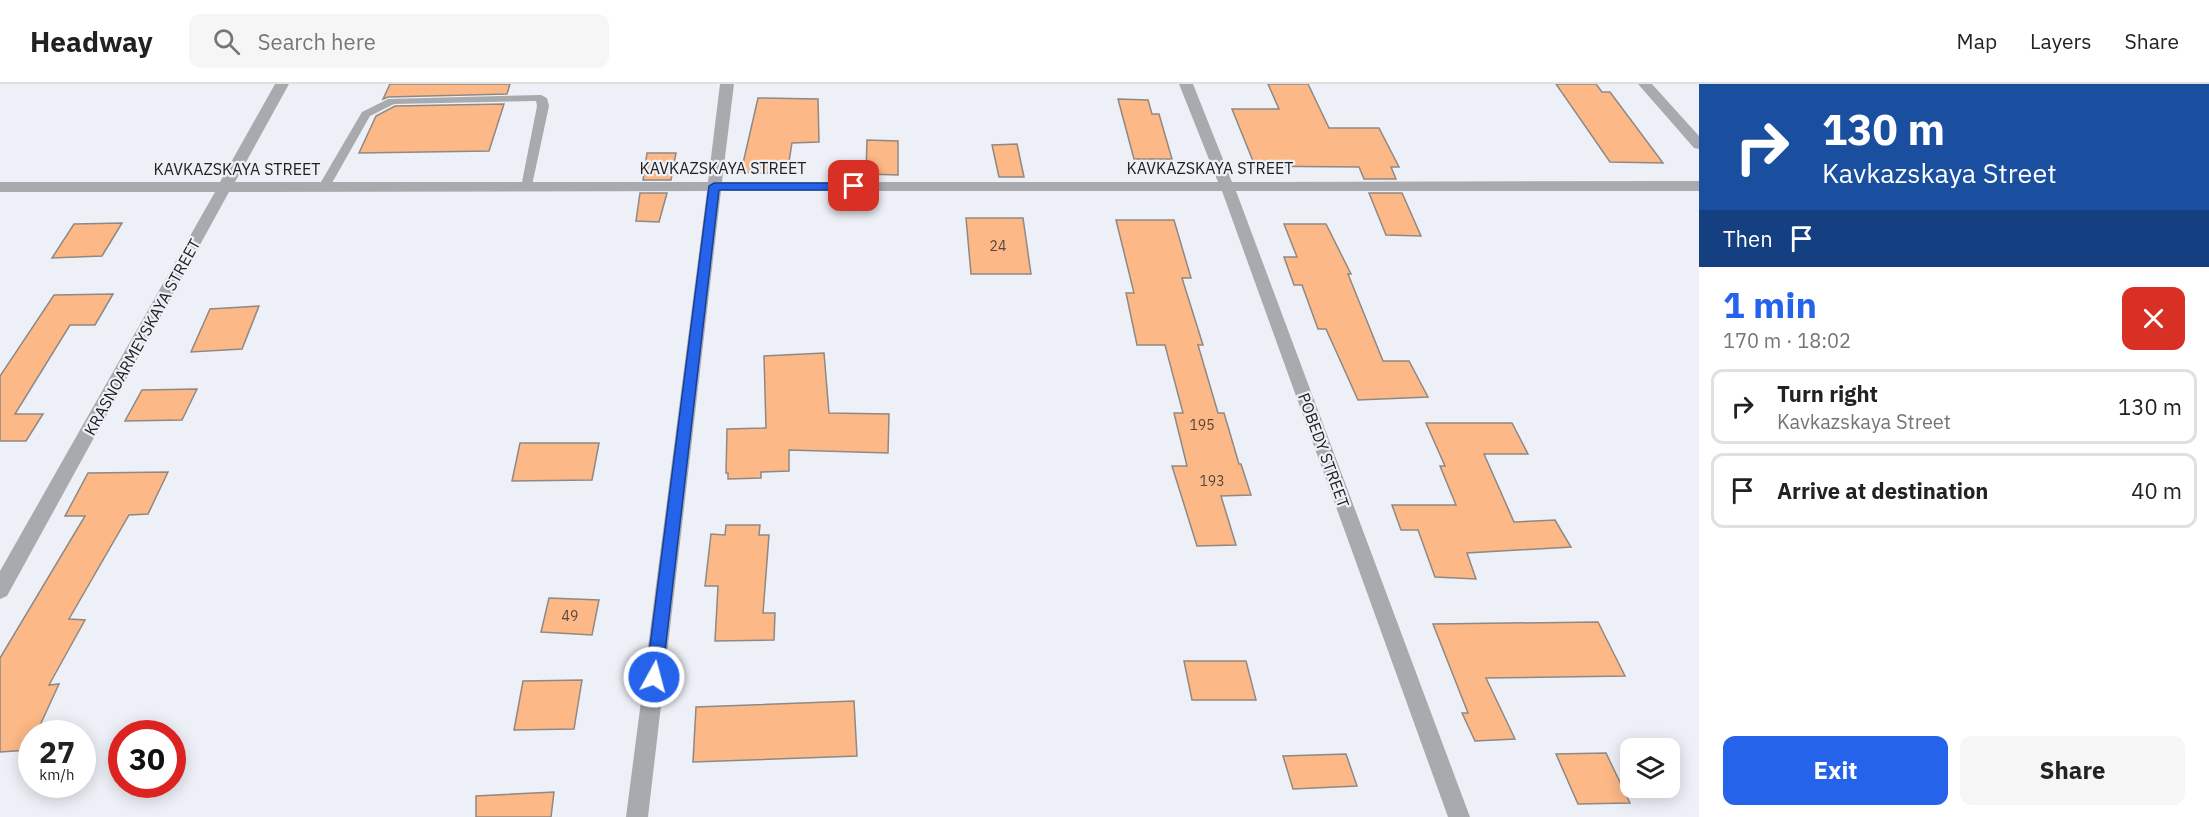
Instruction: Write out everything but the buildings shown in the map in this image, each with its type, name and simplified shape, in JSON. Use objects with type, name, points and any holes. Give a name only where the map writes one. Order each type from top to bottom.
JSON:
[{"type":"street","name":"KRASNOARMEYSKAYA STREET","points":[[0,590],[227,187],[282,84]]},
{"type":"street","points":[[637,817],[727,84]]},
{"type":"street","name":"POBEDY STREET","points":[[1186,84],[1227,186],[1459,817]]},
{"type":"street","points":[[1645,84],[1699,145]]},
{"type":"street","name":"KAVKAZSKAYA STREET","points":[[0,187],[1699,186]]},
{"type":"lane","points":[[324,187],[366,114],[392,101],[541,98],[543,106],[527,187]]},
{"type":"route","points":[[654,677],[714,186],[854,186]]}]
